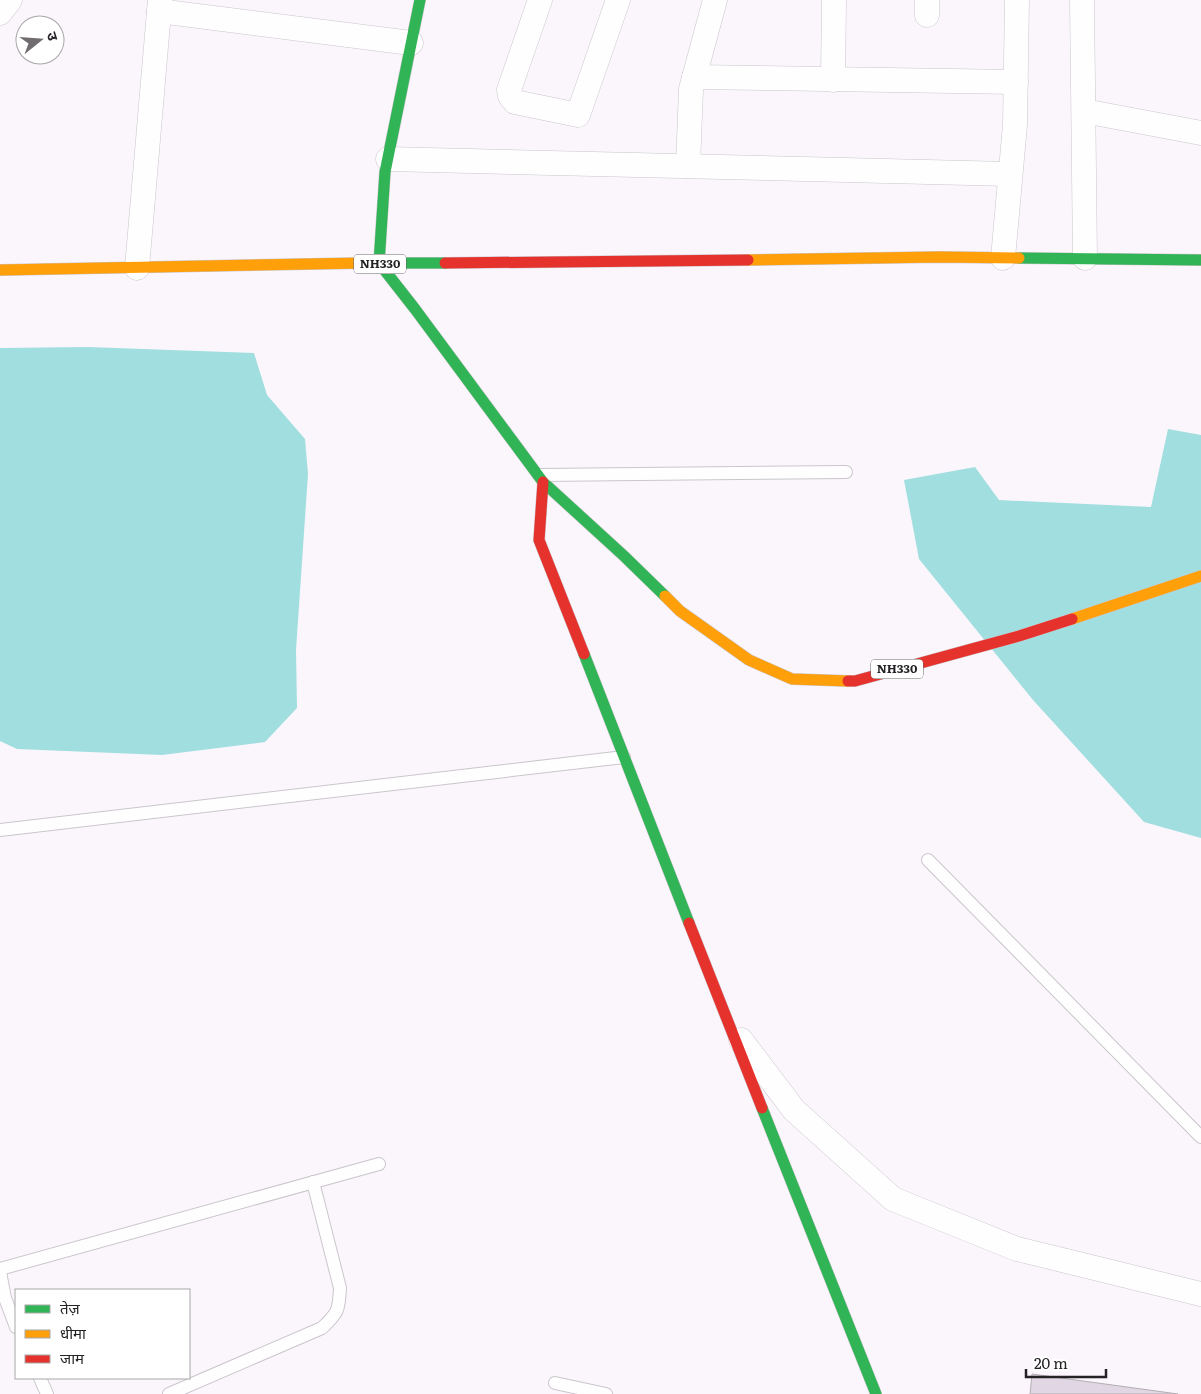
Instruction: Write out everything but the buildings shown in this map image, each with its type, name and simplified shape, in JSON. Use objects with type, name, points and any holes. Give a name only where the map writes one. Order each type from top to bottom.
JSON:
[{"type":"main road","points":[[420,0],[385,172],[379,263],[940,257],[1201,260]]},
{"type":"main road","name":"NH330","points":[[0,270],[379,263],[540,478],[680,611],[749,660],[792,679],[855,681],[1019,636],[1201,576]]},
{"type":"main road","points":[[540,478],[539,540],[876,1394]]},
{"type":"street","points":[[0,13],[10,0]]},
{"type":"street","points":[[540,0],[509,90],[510,96],[515,102],[578,115],[618,0]]},
{"type":"street","points":[[688,166],[691,89],[715,0]]},
{"type":"street","points":[[833,80],[834,0]]},
{"type":"street","points":[[1003,258],[1015,125],[1017,0]]},
{"type":"street","points":[[1082,0],[1085,258]]},
{"type":"street","points":[[138,268],[157,3],[411,43]]},
{"type":"street","points":[[694,77],[1016,82]]},
{"type":"street","points":[[1084,111],[1201,133]]},
{"type":"street","points":[[388,159],[1010,174]]},
{"type":"street","points":[[728,1022],[794,1110],[893,1200],[1017,1249],[1201,1294]]},
{"type":"lane","points":[[540,478],[846,472]]},
{"type":"lane","points":[[0,830],[624,757]]},
{"type":"lane","points":[[928,860],[1201,1137]]},
{"type":"lane","points":[[15,1324],[5,1298],[0,1270],[380,1164]]},
{"type":"lane","points":[[169,1394],[322,1328],[332,1319],[340,1306],[340,1288],[313,1182]]},
{"type":"lane","points":[[40,1379],[47,1394]]},
{"type":"lane","points":[[555,1383],[606,1394]]},
{"type":"water","points":[[88,347],[254,353],[267,395],[305,439],[308,474],[296,650],[297,708],[265,742],[162,755],[17,749],[0,741],[0,348]]},
{"type":"water","points":[[1168,429],[1201,435],[1201,838],[1144,822],[1033,700],[919,559],[904,480],[975,467],[999,500],[1151,507]]},
{"type":"traffic: fast","points":[[420,0],[385,172],[379,263],[445,263]]},
{"type":"traffic: fast","points":[[1019,258],[1201,260]]},
{"type":"traffic: fast","points":[[363,263],[379,263],[543,482],[665,596]]},
{"type":"traffic: fast","points":[[584,654],[689,923]]},
{"type":"traffic: fast","points":[[762,1108],[876,1394]]},
{"type":"traffic: slow","points":[[748,260],[940,257],[1019,258]]},
{"type":"traffic: slow","points":[[0,270],[363,263]]},
{"type":"traffic: slow","points":[[1072,619],[1201,576]]},
{"type":"traffic: slow","points":[[665,596],[680,611],[749,660],[792,679],[848,681]]},
{"type":"traffic: jam","points":[[445,263],[748,260]]},
{"type":"traffic: jam","points":[[543,482],[539,540],[584,654]]},
{"type":"traffic: jam","points":[[848,681],[855,681],[1019,636],[1072,619]]},
{"type":"traffic: jam","points":[[689,923],[762,1108]]}]
